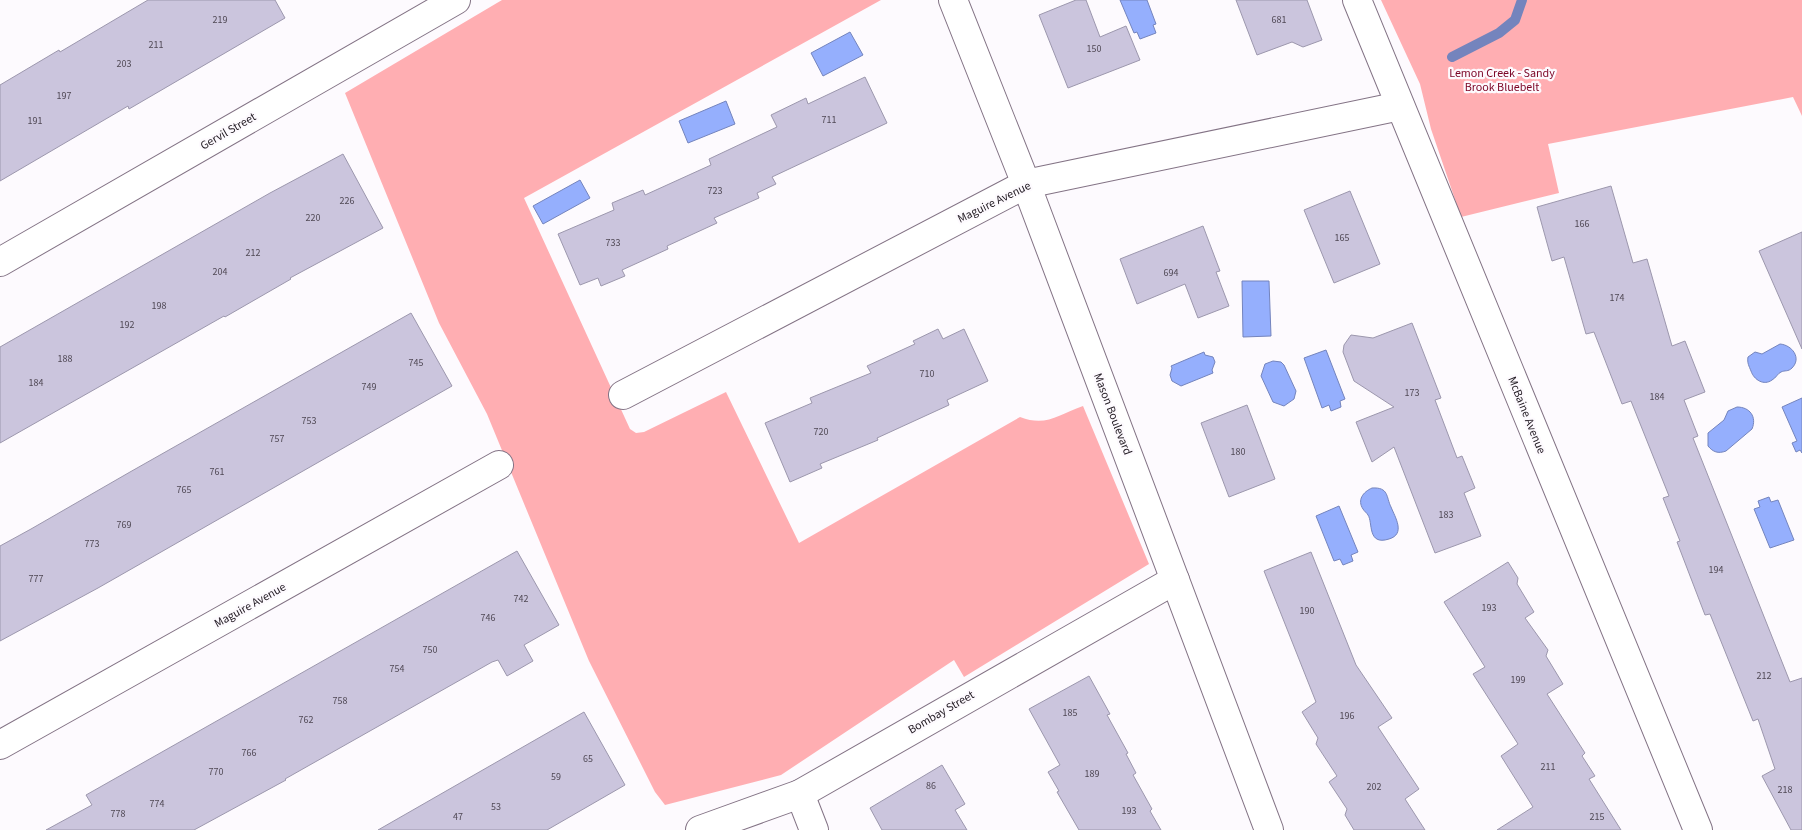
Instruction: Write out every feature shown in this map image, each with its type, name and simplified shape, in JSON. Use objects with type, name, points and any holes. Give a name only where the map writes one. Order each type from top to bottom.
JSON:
[{"type":"street","name":"Gervil Street","points":[[0,262],[456,0]]},
{"type":"street","name":"Mason Boulevard","points":[[953,0],[1026,184],[1270,830]]},
{"type":"street","name":"McBaine Avenue","points":[[1357,0],[1698,830]]},
{"type":"street","name":"Maguire Avenue","points":[[623,395],[1026,184],[1400,106]]},
{"type":"street","name":"Maguire Avenue","points":[[0,745],[499,465]]},
{"type":"street","name":"Bombay Street","points":[[700,830],[800,794],[1175,580]]},
{"type":"street","points":[[800,794],[814,830]]},
{"type":"green space","points":[[502,0],[881,0],[524,198],[630,429],[636,433],[644,432],[726,392],[799,543],[1020,417],[1037,421],[1052,419],[1083,406],[1149,564],[964,677],[954,660],[781,775],[665,805],[655,792],[589,661],[487,414],[439,323],[345,93]]},
{"type":"green space","name":"Lemon Creek - Sandy Brook Bluebelt","points":[[1381,0],[1802,0],[1802,116],[1793,97],[1548,144],[1559,193],[1461,217],[1431,129],[1420,84]]},
{"type":"water","points":[[1120,0],[1147,0],[1156,24],[1153,25],[1156,33],[1140,39],[1137,32],[1134,33]]},
{"type":"water","points":[[850,32],[863,55],[823,76],[811,53]]},
{"type":"water","points":[[726,101],[735,124],[688,143],[679,121]]},
{"type":"water","points":[[580,180],[590,198],[543,224],[533,206]]},
{"type":"water","points":[[1242,281],[1269,281],[1271,336],[1243,337]]},
{"type":"water","points":[[1780,344],[1792,349],[1796,356],[1795,364],[1791,369],[1782,371],[1769,382],[1760,381],[1752,374],[1748,364],[1748,357],[1755,352],[1762,354]]},
{"type":"water","points":[[1326,350],[1345,399],[1340,401],[1341,407],[1331,411],[1329,405],[1322,408],[1304,358]]},
{"type":"water","points":[[1204,352],[1205,355],[1213,357],[1215,362],[1212,370],[1213,373],[1181,386],[1172,381],[1170,375],[1171,366]]},
{"type":"water","points":[[1273,361],[1281,362],[1284,365],[1296,391],[1294,399],[1284,406],[1273,402],[1261,376],[1265,364]]},
{"type":"water","points":[[1802,398],[1802,453],[1800,450],[1796,452],[1792,443],[1797,441],[1782,407]]},
{"type":"water","points":[[1742,407],[1749,411],[1754,420],[1752,429],[1726,451],[1714,451],[1708,446],[1708,433],[1724,420],[1728,411]]},
{"type":"water","points":[[1372,488],[1384,491],[1397,520],[1397,533],[1389,539],[1377,539],[1374,536],[1368,514],[1361,506],[1362,497]]},
{"type":"water","points":[[1769,497],[1771,502],[1778,500],[1794,540],[1770,548],[1754,509],[1760,507],[1758,501]]},
{"type":"water","points":[[1339,506],[1358,552],[1351,555],[1353,561],[1343,565],[1340,559],[1334,561],[1316,516]]},
{"type":"building","points":[[148,0],[275,0],[285,18],[129,109],[128,106],[0,181],[0,85]]},
{"type":"building","points":[[1076,0],[1086,0],[1100,37],[1126,26],[1140,60],[1068,88],[1039,15]]},
{"type":"building","points":[[1236,0],[1307,0],[1322,40],[1303,47],[1292,42],[1257,55]]},
{"type":"building","points":[[865,77],[887,123],[772,177],[776,184],[757,193],[759,198],[714,218],[717,223],[667,246],[668,249],[622,270],[625,276],[601,286],[598,278],[580,285],[558,234],[614,210],[612,203],[643,190],[645,195],[711,165],[709,159],[777,127],[771,115],[806,98],[808,104]]},
{"type":"building","points":[[343,154],[383,228],[290,278],[225,317],[0,443],[0,347],[270,193]]},
{"type":"building","points":[[1611,186],[1633,263],[1647,259],[1672,346],[1685,341],[1705,392],[1684,400],[1698,436],[1693,438],[1790,682],[1802,678],[1802,830],[1791,830],[1762,776],[1775,769],[1758,719],[1753,721],[1710,614],[1705,615],[1677,542],[1680,541],[1663,498],[1669,496],[1631,401],[1622,404],[1594,332],[1586,334],[1564,257],[1552,261],[1537,207]]},
{"type":"building","points":[[1350,191],[1380,264],[1334,283],[1304,210]]},
{"type":"building","points":[[1203,226],[1220,271],[1216,272],[1229,306],[1198,318],[1185,284],[1137,304],[1120,259]]},
{"type":"building","points":[[1802,232],[1802,349],[1759,251]]},
{"type":"building","points":[[411,313],[452,386],[98,588],[0,641],[0,546]]},
{"type":"building","points":[[1412,323],[1441,398],[1435,400],[1457,458],[1462,456],[1475,488],[1464,493],[1481,536],[1435,553],[1394,447],[1372,462],[1356,422],[1394,407],[1354,381],[1343,352],[1344,345],[1351,335],[1373,338]]},
{"type":"building","points":[[938,329],[943,339],[964,329],[988,381],[947,400],[949,405],[877,438],[878,440],[820,464],[822,468],[790,482],[765,423],[812,403],[810,398],[871,373],[867,366],[915,344],[913,341]]},
{"type":"building","points":[[1247,405],[1275,479],[1229,497],[1201,423]]},
{"type":"building","points":[[517,551],[559,625],[524,645],[533,661],[507,676],[498,660],[492,662],[286,780],[194,830],[46,830],[92,805],[86,795]]},
{"type":"building","points":[[1311,552],[1356,665],[1392,718],[1378,727],[1419,789],[1405,799],[1425,830],[1354,830],[1345,815],[1347,809],[1329,782],[1337,776],[1316,744],[1318,738],[1302,712],[1316,702],[1264,571]]},
{"type":"building","points":[[1508,562],[1518,578],[1517,584],[1534,612],[1525,618],[1548,650],[1546,656],[1563,684],[1547,694],[1585,753],[1582,756],[1595,776],[1589,779],[1621,830],[1497,830],[1533,807],[1501,756],[1518,744],[1473,674],[1485,667],[1444,602]]},
{"type":"building","points":[[1089,676],[1110,714],[1107,715],[1128,753],[1126,754],[1136,773],[1133,775],[1152,809],[1150,811],[1161,830],[1079,830],[1057,792],[1059,791],[1048,772],[1060,765],[1029,709]]},
{"type":"building","points":[[584,712],[625,785],[547,830],[378,830]]},
{"type":"building","points":[[942,765],[965,804],[955,810],[967,830],[882,830],[870,808]]},
{"type":"waterway","points":[[1452,57],[1499,33],[1515,20],[1522,0]]}]
